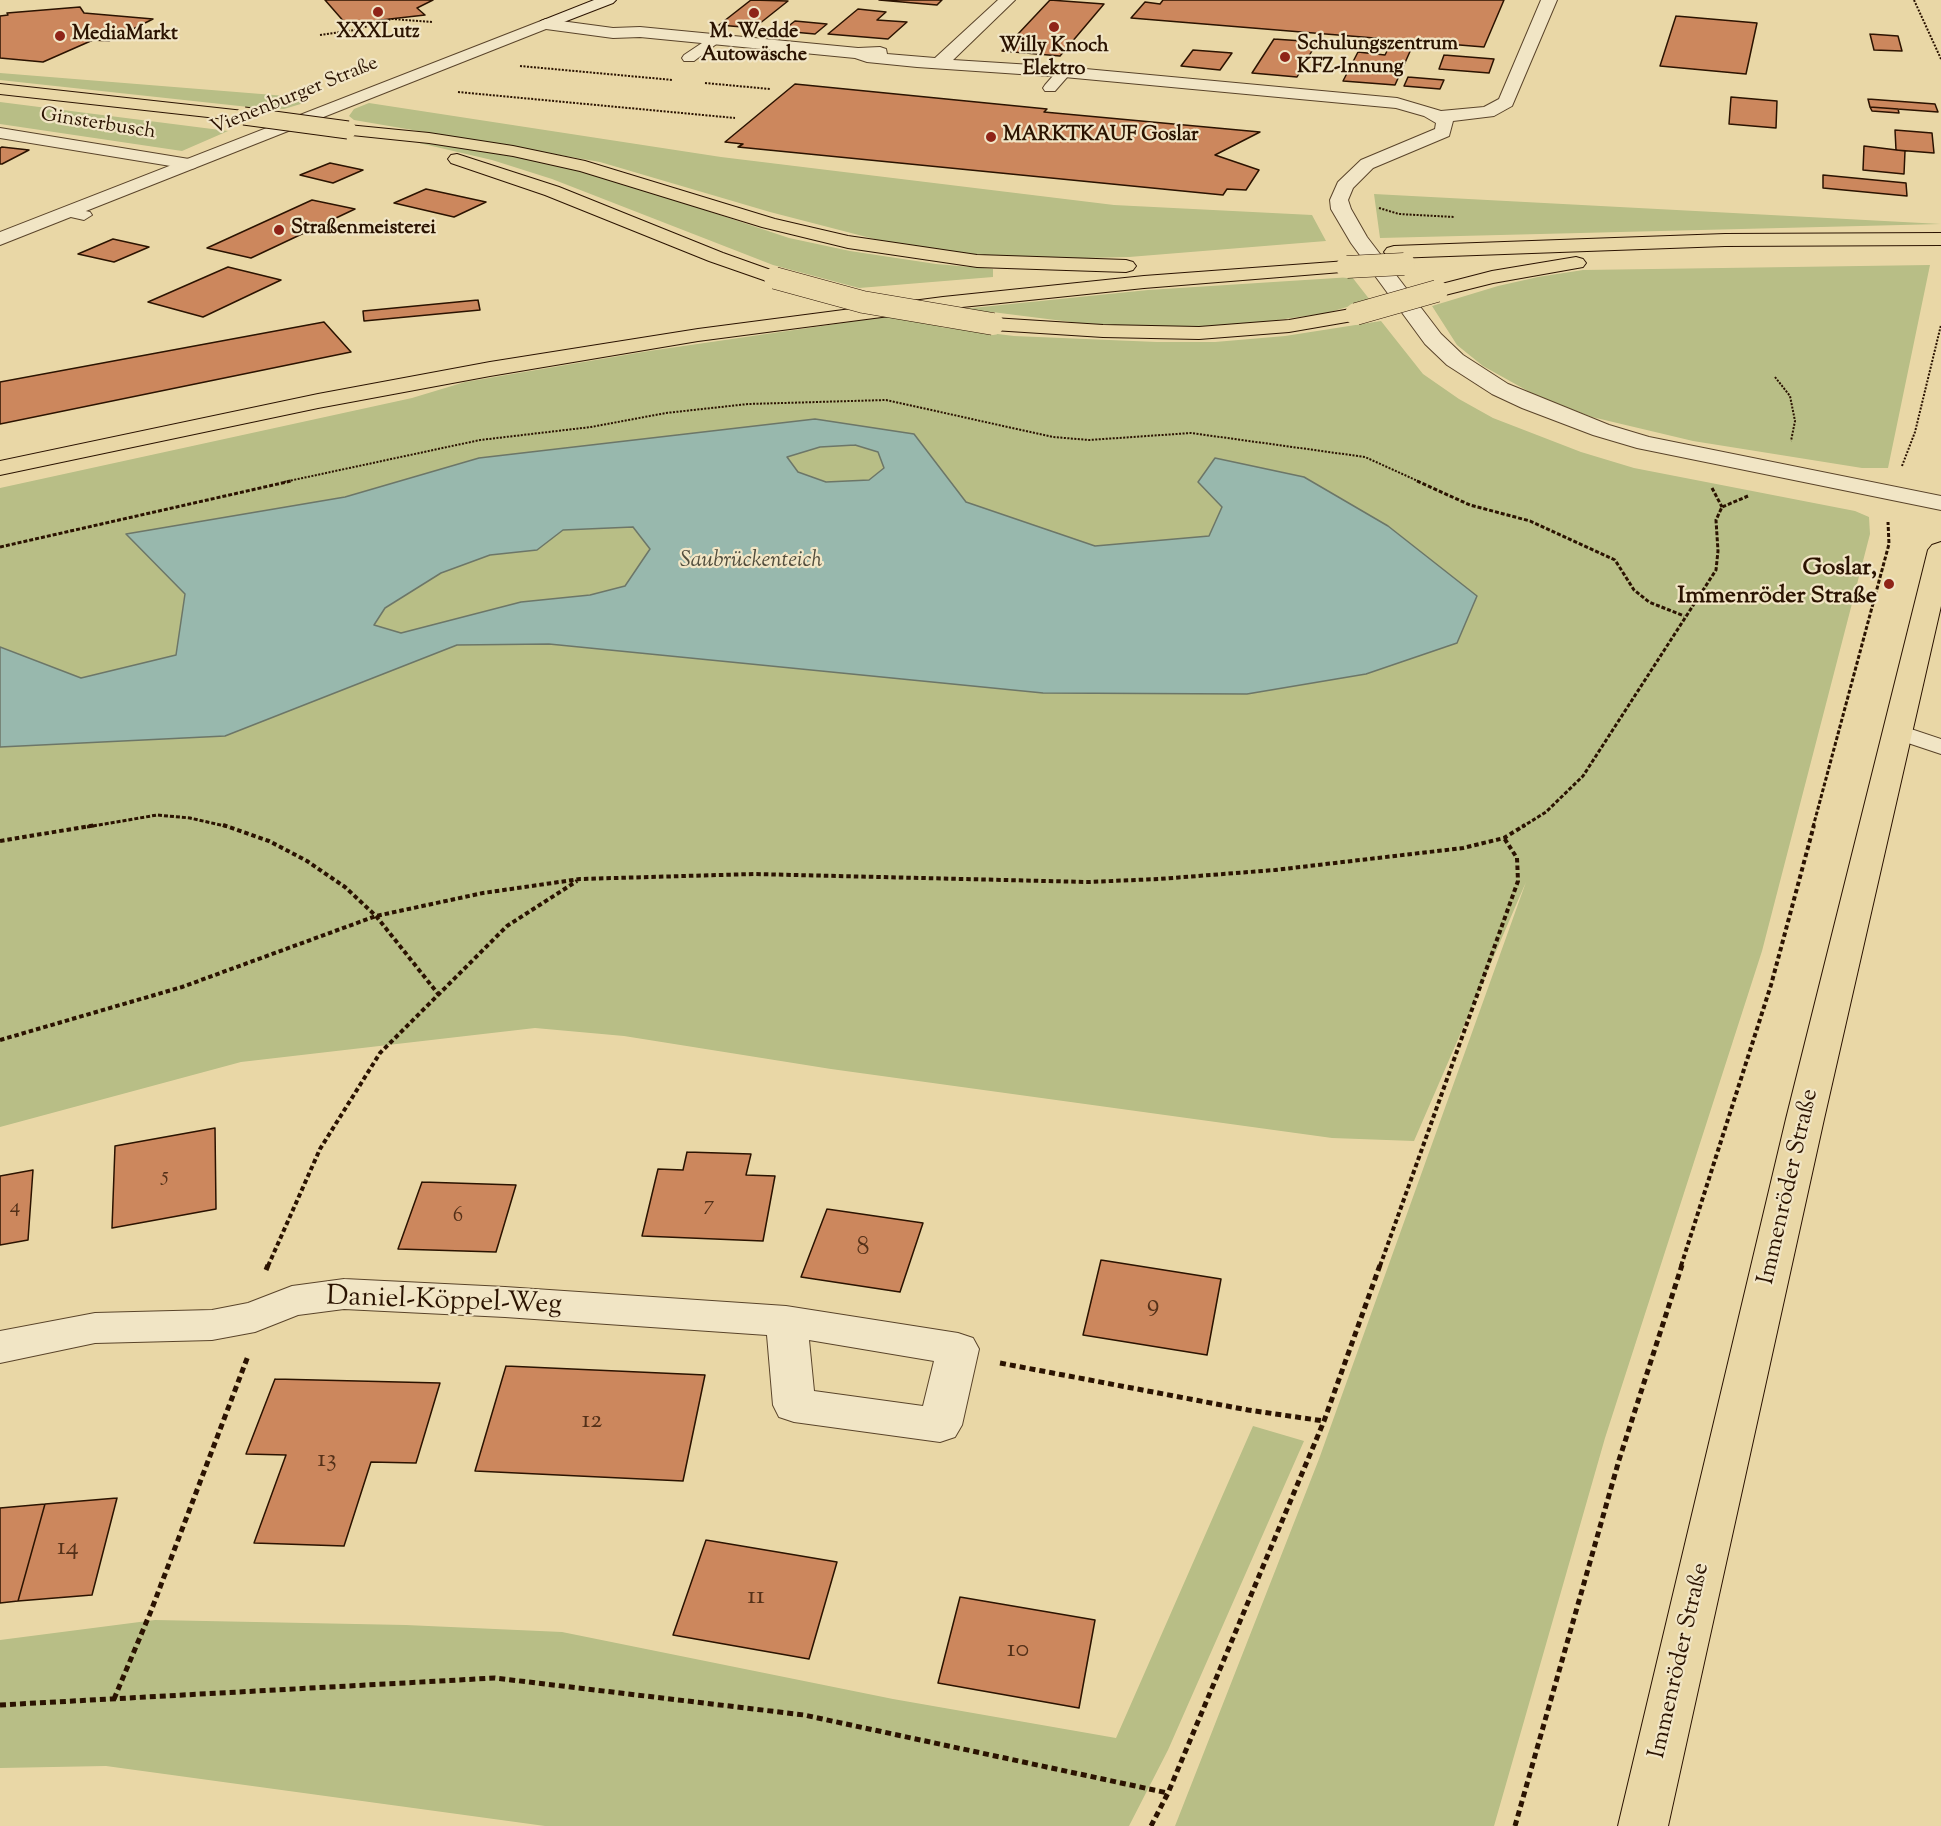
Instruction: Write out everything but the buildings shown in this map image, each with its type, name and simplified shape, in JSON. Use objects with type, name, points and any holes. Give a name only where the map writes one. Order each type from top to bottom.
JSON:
[{"type":"main road","points":[[0,88],[429,138],[502,150],[585,167],[770,223],[848,242],[925,255],[1031,264],[1168,267],[1343,261],[1713,240],[1908,245],[1941,251]]},
{"type":"main road","points":[[348,130],[501,173],[775,278],[863,302],[993,324],[1103,332],[1199,333],[1289,326],[1356,314],[1437,291],[1536,268],[1657,254]]},
{"type":"main road","points":[[1399,258],[1657,254],[1908,245],[1941,239]]},
{"type":"main road","points":[[0,468],[318,401],[490,369],[698,335],[932,304],[1343,261]]},
{"type":"main road","points":[[0,450],[484,356],[688,322],[889,295],[1168,267]]},
{"type":"main road","name":"Immenröder Straße","points":[[1643,1826],[1805,1119],[1941,550]]},
{"type":"street","name":"Vienenburger Straße","points":[[0,239],[76,214],[189,164],[608,0]]},
{"type":"street","points":[[941,62],[1007,0]]},
{"type":"street","points":[[1438,117],[1488,112],[1506,102],[1549,0]]},
{"type":"street","points":[[562,18],[628,28],[640,32]]},
{"type":"street","points":[[546,24],[613,33],[640,32],[858,53],[867,57],[1064,72],[1397,103],[1417,107],[1445,122],[1443,132],[1384,154],[1367,164],[1345,186],[1339,200],[1341,209],[1358,239],[1433,339],[1455,360],[1480,377],[1530,404],[1644,443],[1781,470],[1941,494]]},
{"type":"street","name":"Ginsterbusch","points":[[0,133],[189,164]]},
{"type":"street","points":[[1894,488],[1941,503]]},
{"type":"street","name":"Daniel-Köppel-Weg","points":[[0,1347],[95,1328],[212,1325],[255,1317],[292,1301],[344,1294],[505,1302],[786,1321],[958,1349]]},
{"type":"street","points":[[786,1321],[794,1405],[940,1425],[958,1349]]},
{"type":"lane","points":[[688,58],[714,39]]},
{"type":"lane","points":[[1050,87],[1064,72]]},
{"type":"lane","points":[[1899,732],[1941,747]]},
{"type":"path","points":[[1914,0],[1941,59]]},
{"type":"path","points":[[320,35],[355,30],[392,19],[433,22]]},
{"type":"path","points":[[516,66],[682,81]]},
{"type":"path","points":[[703,83],[770,89]]},
{"type":"path","points":[[458,92],[735,118]]},
{"type":"path","points":[[1515,1826],[1619,1460],[1771,985],[1889,544],[1888,521],[1878,515],[1894,488],[1915,432],[1941,325]]},
{"type":"path","points":[[1774,377],[1790,396],[1795,421],[1781,470]]},
{"type":"path","points":[[0,547],[417,452],[480,440],[591,427],[666,413],[748,404],[886,400],[1053,437],[1089,440],[1191,433],[1365,457],[1470,505],[1530,521],[1615,560],[1634,590],[1649,602],[1684,616]]},
{"type":"path","points":[[1706,483],[1718,497],[1722,507]]},
{"type":"path","points":[[0,1040],[182,987],[375,916],[483,893],[580,879],[754,874],[1088,882],[1159,879],[1345,862],[1463,848],[1504,838],[1546,812],[1583,776],[1684,616],[1716,570],[1718,551],[1716,520],[1722,507],[1758,493]]},
{"type":"path","points":[[0,841],[158,815],[190,818],[227,826],[269,841],[308,861],[345,886],[375,916],[440,995]]},
{"type":"path","points":[[1151,1826],[1168,1793],[1324,1420],[1518,881],[1517,858],[1504,838]]},
{"type":"path","points":[[380,1053],[507,926],[580,879]]},
{"type":"path","points":[[958,1349],[984,1360],[1248,1410],[1324,1420]]},
{"type":"path","points":[[114,1699],[151,1611]]},
{"type":"path","points":[[0,1705],[495,1678],[804,1715],[1168,1793]]},
{"type":"green space","points":[[0,73],[311,98],[304,103],[284,109],[267,109],[0,80]]},
{"type":"green space","points":[[0,102],[228,131],[182,151],[0,124]]},
{"type":"green space","points":[[369,103],[721,157],[1114,205],[1312,215],[1326,241],[1129,257],[1041,259],[967,254],[882,241],[770,212],[600,162],[354,120],[349,116],[354,109]]},
{"type":"green space","points":[[419,143],[525,157],[560,165],[624,183],[789,238],[850,251],[936,264],[993,269],[993,277],[859,288],[773,265],[552,179],[492,160]]},
{"type":"green space","points":[[1374,194],[1941,224],[1380,238]]},
{"type":"green space","points":[[1930,265],[1888,468],[1862,468],[1693,441],[1592,417],[1535,395],[1483,366],[1457,345],[1432,306],[1498,286],[1583,270]]},
{"type":"green space","points":[[1352,277],[1370,300],[1327,313],[1270,321],[1210,326],[1148,327],[1079,323],[992,312],[940,327],[1014,336],[1215,342],[1285,336],[1381,321],[1423,374],[1459,399],[1493,418],[1581,452],[1634,468],[1855,511],[1869,517],[1870,534],[1762,951],[1605,1438],[1494,1826],[1175,1826],[1319,1459],[1526,882],[1414,1141],[1332,1138],[831,1069],[624,1036],[535,1028],[241,1062],[0,1127],[0,488],[412,398],[465,382],[649,351],[884,317],[1148,290]]},
{"type":"green space","points":[[1253,1426],[1304,1441],[1168,1750],[1129,1826],[545,1826],[106,1766],[0,1768],[0,1640],[155,1620],[406,1625],[562,1632],[893,1699],[1116,1738]]},
{"type":"water","name":"Saubrückenteich","points":[[815,419],[914,434],[966,502],[1095,546],[1209,536],[1222,507],[1198,482],[1215,458],[1304,477],[1388,526],[1477,596],[1457,643],[1366,674],[1247,694],[1043,693],[549,644],[457,645],[225,736],[0,747],[0,647],[81,678],[176,655],[185,594],[126,534],[345,497],[479,458]],"holes":[[[855,445],[878,452],[884,468],[869,480],[826,482],[798,472],[787,457],[820,447]],[[633,527],[650,549],[625,586],[590,595],[521,602],[401,633],[374,625],[385,608],[441,573],[490,555],[537,550],[563,530]]]},
{"type":"place","name":"XXXLutz","points":[[378,12]]},
{"type":"place","name":"M. Wedde Autowäsche","points":[[754,13]]},
{"type":"place","name":"Willy Knoch Elektro","points":[[1054,27]]},
{"type":"place","name":"MediaMarkt","points":[[60,36]]},
{"type":"place","name":"Schulungszentrum KFZ-Innung","points":[[1285,57]]},
{"type":"place","name":"MARKTKAUF Goslar","points":[[991,137]]},
{"type":"place","name":"Straßenmeisterei","points":[[279,230]]},
{"type":"place","name":"Goslar, Immenröder Straße","points":[[1889,584]]}]
